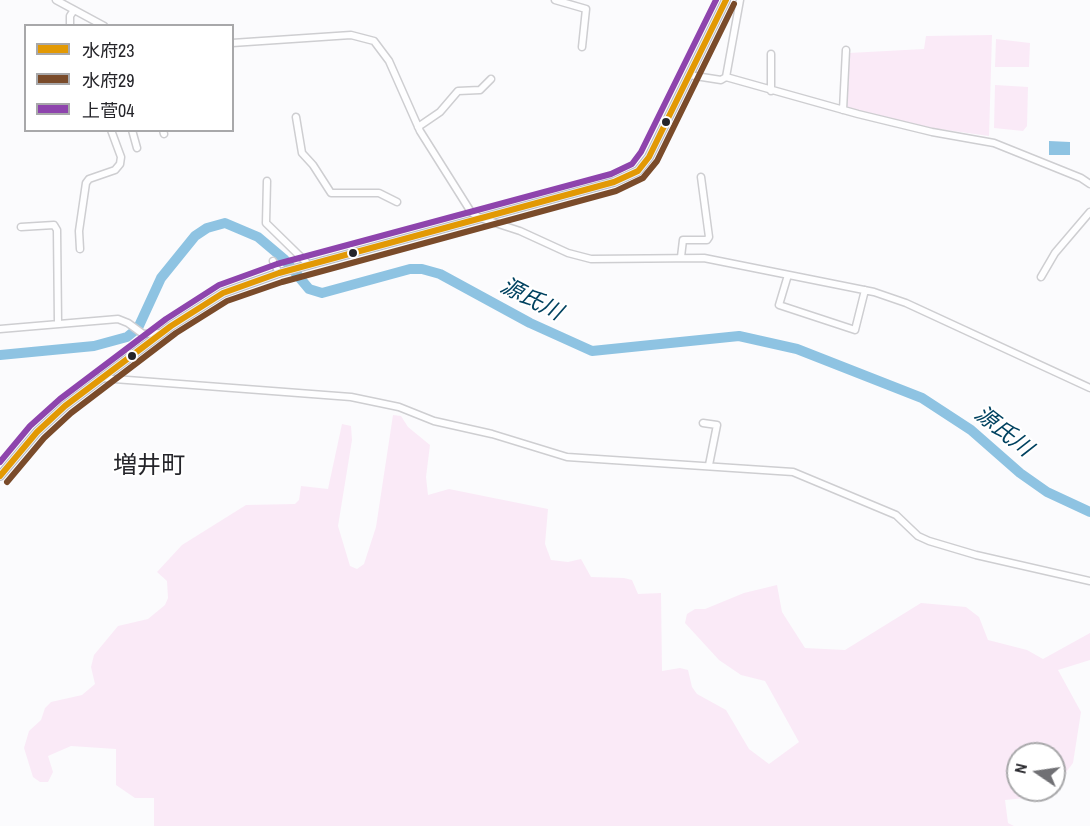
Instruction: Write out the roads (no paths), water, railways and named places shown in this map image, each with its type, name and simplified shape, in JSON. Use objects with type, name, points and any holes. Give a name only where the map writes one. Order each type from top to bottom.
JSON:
[{"type":"main road","points":[[0,476],[49,420],[161,333],[223,293],[307,265],[614,182],[638,171],[648,157],[726,0]]},
{"type":"street","points":[[56,0],[100,24]]},
{"type":"street","points":[[555,0],[586,9],[582,47]]},
{"type":"street","points":[[726,77],[740,0]]},
{"type":"street","points":[[70,24],[70,16],[74,10]]},
{"type":"street","points":[[234,44],[351,35],[374,42],[389,61],[418,127],[471,212],[480,218],[585,257],[615,261],[704,258],[865,290],[906,303],[1090,388]]},
{"type":"street","points":[[843,110],[846,50]]},
{"type":"street","points":[[771,54],[771,91]]},
{"type":"street","points":[[689,75],[721,80],[726,77],[771,91],[932,132],[994,142],[1081,178],[1090,184]]},
{"type":"street","points":[[418,127],[440,112],[458,91],[480,90],[491,79]]},
{"type":"street","points":[[296,117],[302,153],[313,165],[331,193],[379,193],[398,201]]},
{"type":"street","points":[[80,249],[79,231],[86,183],[115,170],[120,164],[121,157],[112,132]]},
{"type":"street","points":[[133,132],[137,148]]},
{"type":"street","points":[[681,257],[683,240],[707,240],[709,237],[701,177]]},
{"type":"street","points":[[267,181],[266,223],[307,265]]},
{"type":"street","points":[[1041,278],[1054,253],[1090,212]]},
{"type":"street","points":[[21,227],[54,225],[57,230],[58,323]]},
{"type":"street","points":[[273,261],[283,272]]},
{"type":"street","points":[[788,275],[779,305],[855,330],[865,290]]},
{"type":"street","points":[[0,329],[118,319],[143,334],[161,333]]},
{"type":"street","points":[[101,378],[351,397],[399,407],[442,424],[492,434],[567,457],[793,472],[896,515],[918,536],[929,541],[976,555],[1090,580]]},
{"type":"street","points":[[703,423],[717,426],[709,465]]},
{"type":"water","points":[[1049,141],[1070,142],[1070,155],[1049,155]]},
{"type":"waterway","name":"源氏川","points":[[0,355],[94,346],[127,337],[138,328],[161,278],[195,236],[207,228],[225,223],[258,237],[284,259],[309,289],[322,293],[410,269],[422,269],[440,274],[530,323],[592,351],[739,336],[797,349],[922,398],[971,430],[1020,473],[1047,492],[1090,512]]},
{"type":"district","name":"増井町","points":[[149,467]]}]
